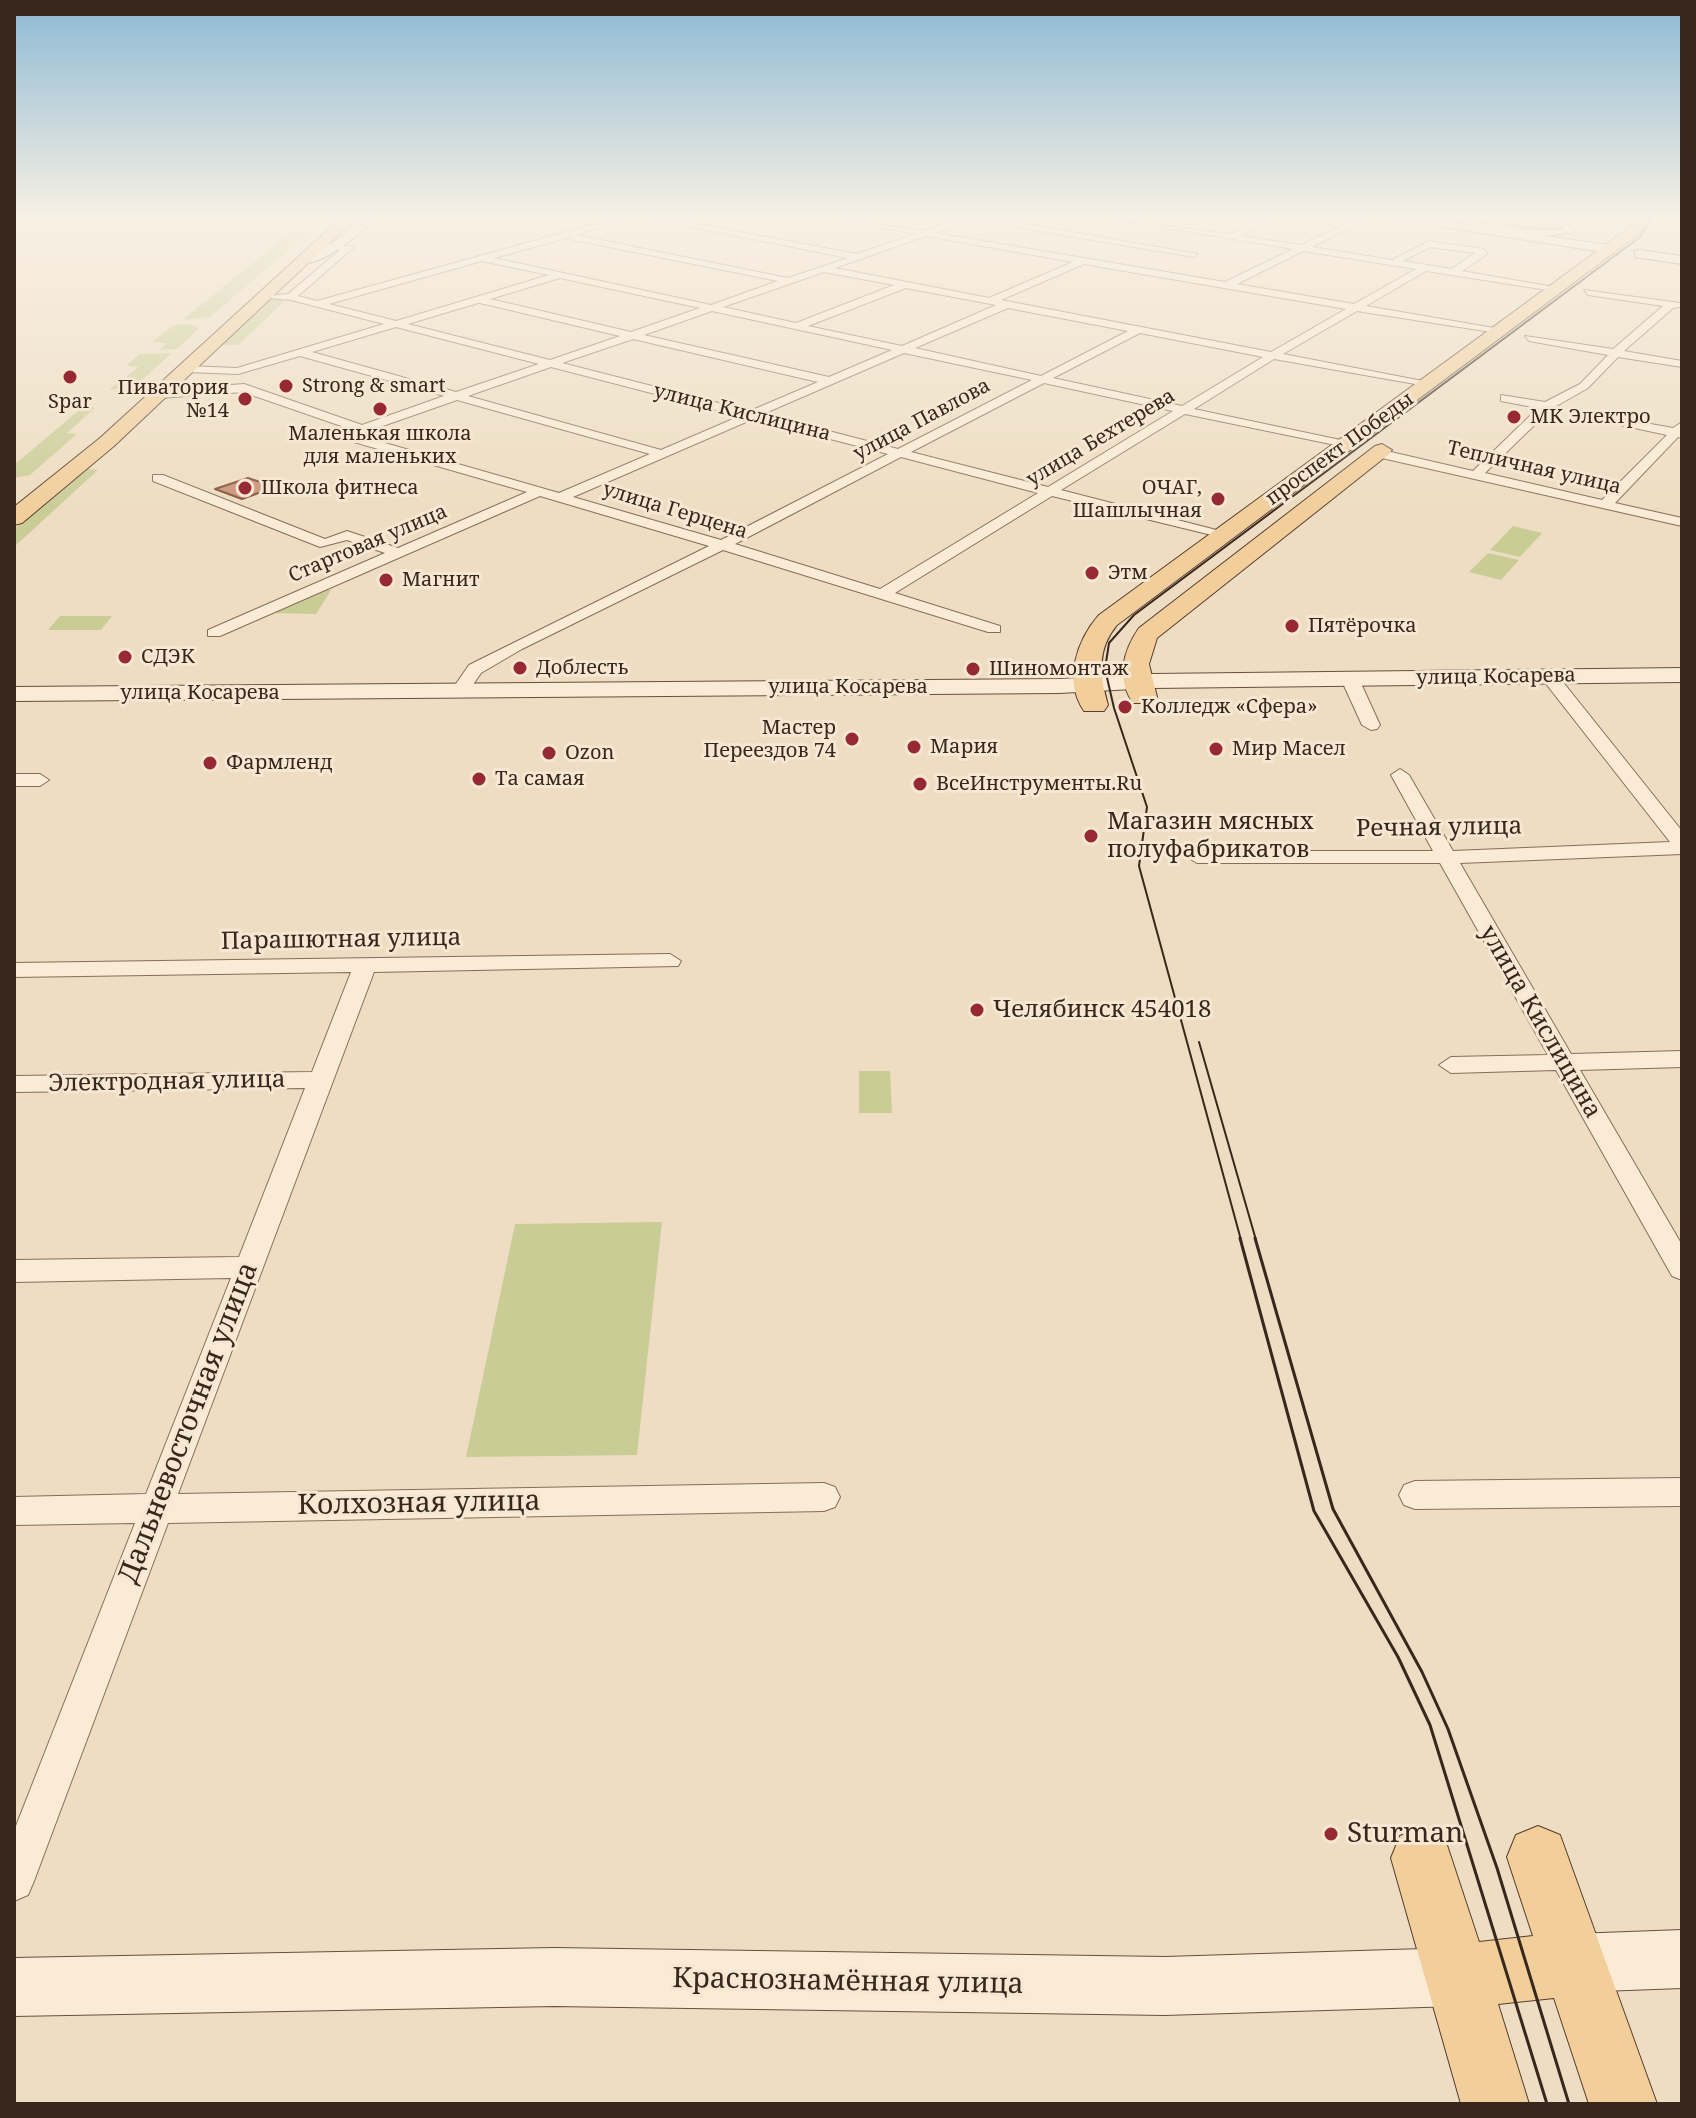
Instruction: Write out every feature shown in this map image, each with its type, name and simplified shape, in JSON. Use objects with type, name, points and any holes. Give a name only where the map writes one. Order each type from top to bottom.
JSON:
[{"type":"main road","points":[[14,499],[132,400],[221,317]]},
{"type":"main road","points":[[14,518],[63,481],[241,317]]},
{"type":"main road","name":"проспект Победы","points":[[1091,694],[1086,659],[1096,631],[1521,317]]},
{"type":"main road","points":[[1523,342],[1556,317]]},
{"type":"main road","name":"проспект Победы","points":[[1140,689],[1134,671],[1138,650],[1148,633],[1400,436]]},
{"type":"main road","points":[[1538,1857],[1623,2104]]},
{"type":"main road","points":[[1422,1858],[1495,2104]]},
{"type":"main road","name":"Краснознамённая улица","points":[[1456,1977],[1574,1963]]},
{"type":"street","name":"улица Кислицина","points":[[363,317],[1223,536]]},
{"type":"street","points":[[187,369],[238,371],[417,317]]},
{"type":"street","points":[[554,317],[829,381]]},
{"type":"street","points":[[160,394],[244,388],[363,429],[682,317]]},
{"type":"street","points":[[748,317],[1346,445]]},
{"type":"street","points":[[795,327],[821,317]]},
{"type":"street","points":[[560,498],[978,317]]},
{"type":"street","points":[[1076,317],[1428,385]]},
{"type":"street","name":"улица Бехтерева","points":[[881,595],[1337,317]]},
{"type":"street","points":[[1407,317],[1500,332]]},
{"type":"street","points":[[1476,475],[1547,406],[1584,386],[1616,353],[1661,317]]},
{"type":"street","name":"улица Павлова","points":[[722,545],[1140,329]]},
{"type":"street","points":[[1523,342],[1682,364]]},
{"type":"street","points":[[299,352],[659,453]]},
{"type":"street","points":[[1505,398],[1547,406]]},
{"type":"street","points":[[1615,420],[1680,431]]},
{"type":"street","name":"улица Герцена","points":[[363,429],[344,435],[722,545],[994,629]]},
{"type":"street","points":[[1605,505],[1680,431]]},
{"type":"street","name":"Тепличная улица","points":[[1378,453],[1682,522]]},
{"type":"street","points":[[158,478],[325,544],[347,535],[399,553]]},
{"type":"street","name":"Стартовая улица","points":[[214,633],[539,492]]},
{"type":"street","points":[[460,691],[475,669],[722,545]]},
{"type":"street","name":"улица Косарева","points":[[14,694],[460,691],[1091,694],[1350,679],[1682,675]]},
{"type":"street","points":[[1549,676],[1682,846]]},
{"type":"street","points":[[1350,679],[1371,725]]},
{"type":"street","name":"улица Кислицина","points":[[1400,775],[1682,1269]]},
{"type":"street","points":[[14,780],[40,780]]},
{"type":"street","name":"Речная улица","points":[[1197,857],[1446,857],[1682,846]]},
{"type":"street","name":"Парашютная улица","points":[[14,970],[670,961]]},
{"type":"street","name":"Дальневосточная улица","points":[[14,1881],[365,965]]},
{"type":"street","points":[[1451,1065],[1682,1059]]},
{"type":"street","name":"Электродная улица","points":[[14,1084],[321,1080]]},
{"type":"street","points":[[14,1271],[249,1267]]},
{"type":"street","points":[[1415,1495],[1682,1492]]},
{"type":"street","name":"Колхозная улица","points":[[14,1511],[824,1497]]},
{"type":"street","name":"Краснознамённая улица","points":[[1574,1963],[1682,1959]]},
{"type":"street","name":"Краснознамённая улица","points":[[14,1987],[554,1977],[1165,1986],[1456,1977]]},
{"type":"green space","points":[[186,317],[210,317],[210,317],[182,320]]},
{"type":"green space","points":[[250,317],[268,317],[238,345],[221,345]]},
{"type":"green space","points":[[188,324],[199,328],[177,349],[159,350],[167,343],[152,342],[174,325]]},
{"type":"green space","points":[[172,353],[135,386],[109,390],[139,367],[126,366],[140,354]]},
{"type":"green space","points":[[85,405],[95,408],[67,433],[77,434],[30,475],[14,478],[14,465]]},
{"type":"green space","points":[[88,469],[98,470],[14,547],[14,529]]},
{"type":"green space","points":[[1513,526],[1542,533],[1520,557],[1490,550]]},
{"type":"green space","points":[[1488,553],[1519,560],[1501,580],[1469,572]]},
{"type":"green space","points":[[318,590],[331,590],[316,614],[269,613]]},
{"type":"green space","points":[[60,616],[112,616],[101,630],[48,630]]},
{"type":"green space","points":[[859,1071],[890,1071],[892,1113],[859,1113]]},
{"type":"green space","points":[[662,1222],[637,1455],[466,1457],[515,1224]]},
{"type":"building","name":"Школа фитнеса","points":[[248,478],[275,487],[242,499],[215,489]]},
{"type":"tram line","points":[[1241,1240],[1139,866],[1147,807],[1114,708],[1105,669],[1109,643],[1134,615],[1533,317]]},
{"type":"tram line","points":[[1199,1042],[1256,1240]]},
{"type":"tram line","points":[[1240,1238],[1314,1511],[1398,1657],[1430,1725],[1547,2104]]},
{"type":"tram line","points":[[1255,1238],[1333,1509],[1422,1672],[1448,1729],[1497,1868],[1569,2104]]},
{"type":"place","name":"Spar","points":[[70,377]]},
{"type":"place","name":"Strong & smart","points":[[286,386]]},
{"type":"place","name":"Пиватория №14","points":[[245,399]]},
{"type":"place","name":"Маленькая школа для маленьких","points":[[380,409]]},
{"type":"place","name":"МК Электро","points":[[1514,417]]},
{"type":"place","name":"Школа фитнеса","points":[[245,488]]},
{"type":"place","name":"ОЧАГ, Шашлычная","points":[[1218,499]]},
{"type":"place","name":"Этм","points":[[1092,573]]},
{"type":"place","name":"Магнит","points":[[386,580]]},
{"type":"place","name":"Пятёрочка","points":[[1292,626]]},
{"type":"place","name":"СДЭК","points":[[125,657]]},
{"type":"place","name":"Доблесть","points":[[520,668]]},
{"type":"place","name":"Шиномонтаж","points":[[973,669]]},
{"type":"place","name":"Колледж «Сфера»","points":[[1125,707]]},
{"type":"place","name":"Мастер Переездов 74","points":[[852,739]]},
{"type":"place","name":"Мария","points":[[914,747]]},
{"type":"place","name":"Мир Масел","points":[[1216,749]]},
{"type":"place","name":"Ozon","points":[[549,753]]},
{"type":"place","name":"Фармленд","points":[[210,763]]},
{"type":"place","name":"Та самая","points":[[479,779]]},
{"type":"place","name":"ВсеИнструменты.Ru","points":[[920,784]]},
{"type":"place","name":"Магазин мясных полуфабрикатов","points":[[1091,836]]},
{"type":"place","name":"Челябинск 454018","points":[[977,1010]]},
{"type":"place","name":"Sturman","points":[[1331,1834]]}]
